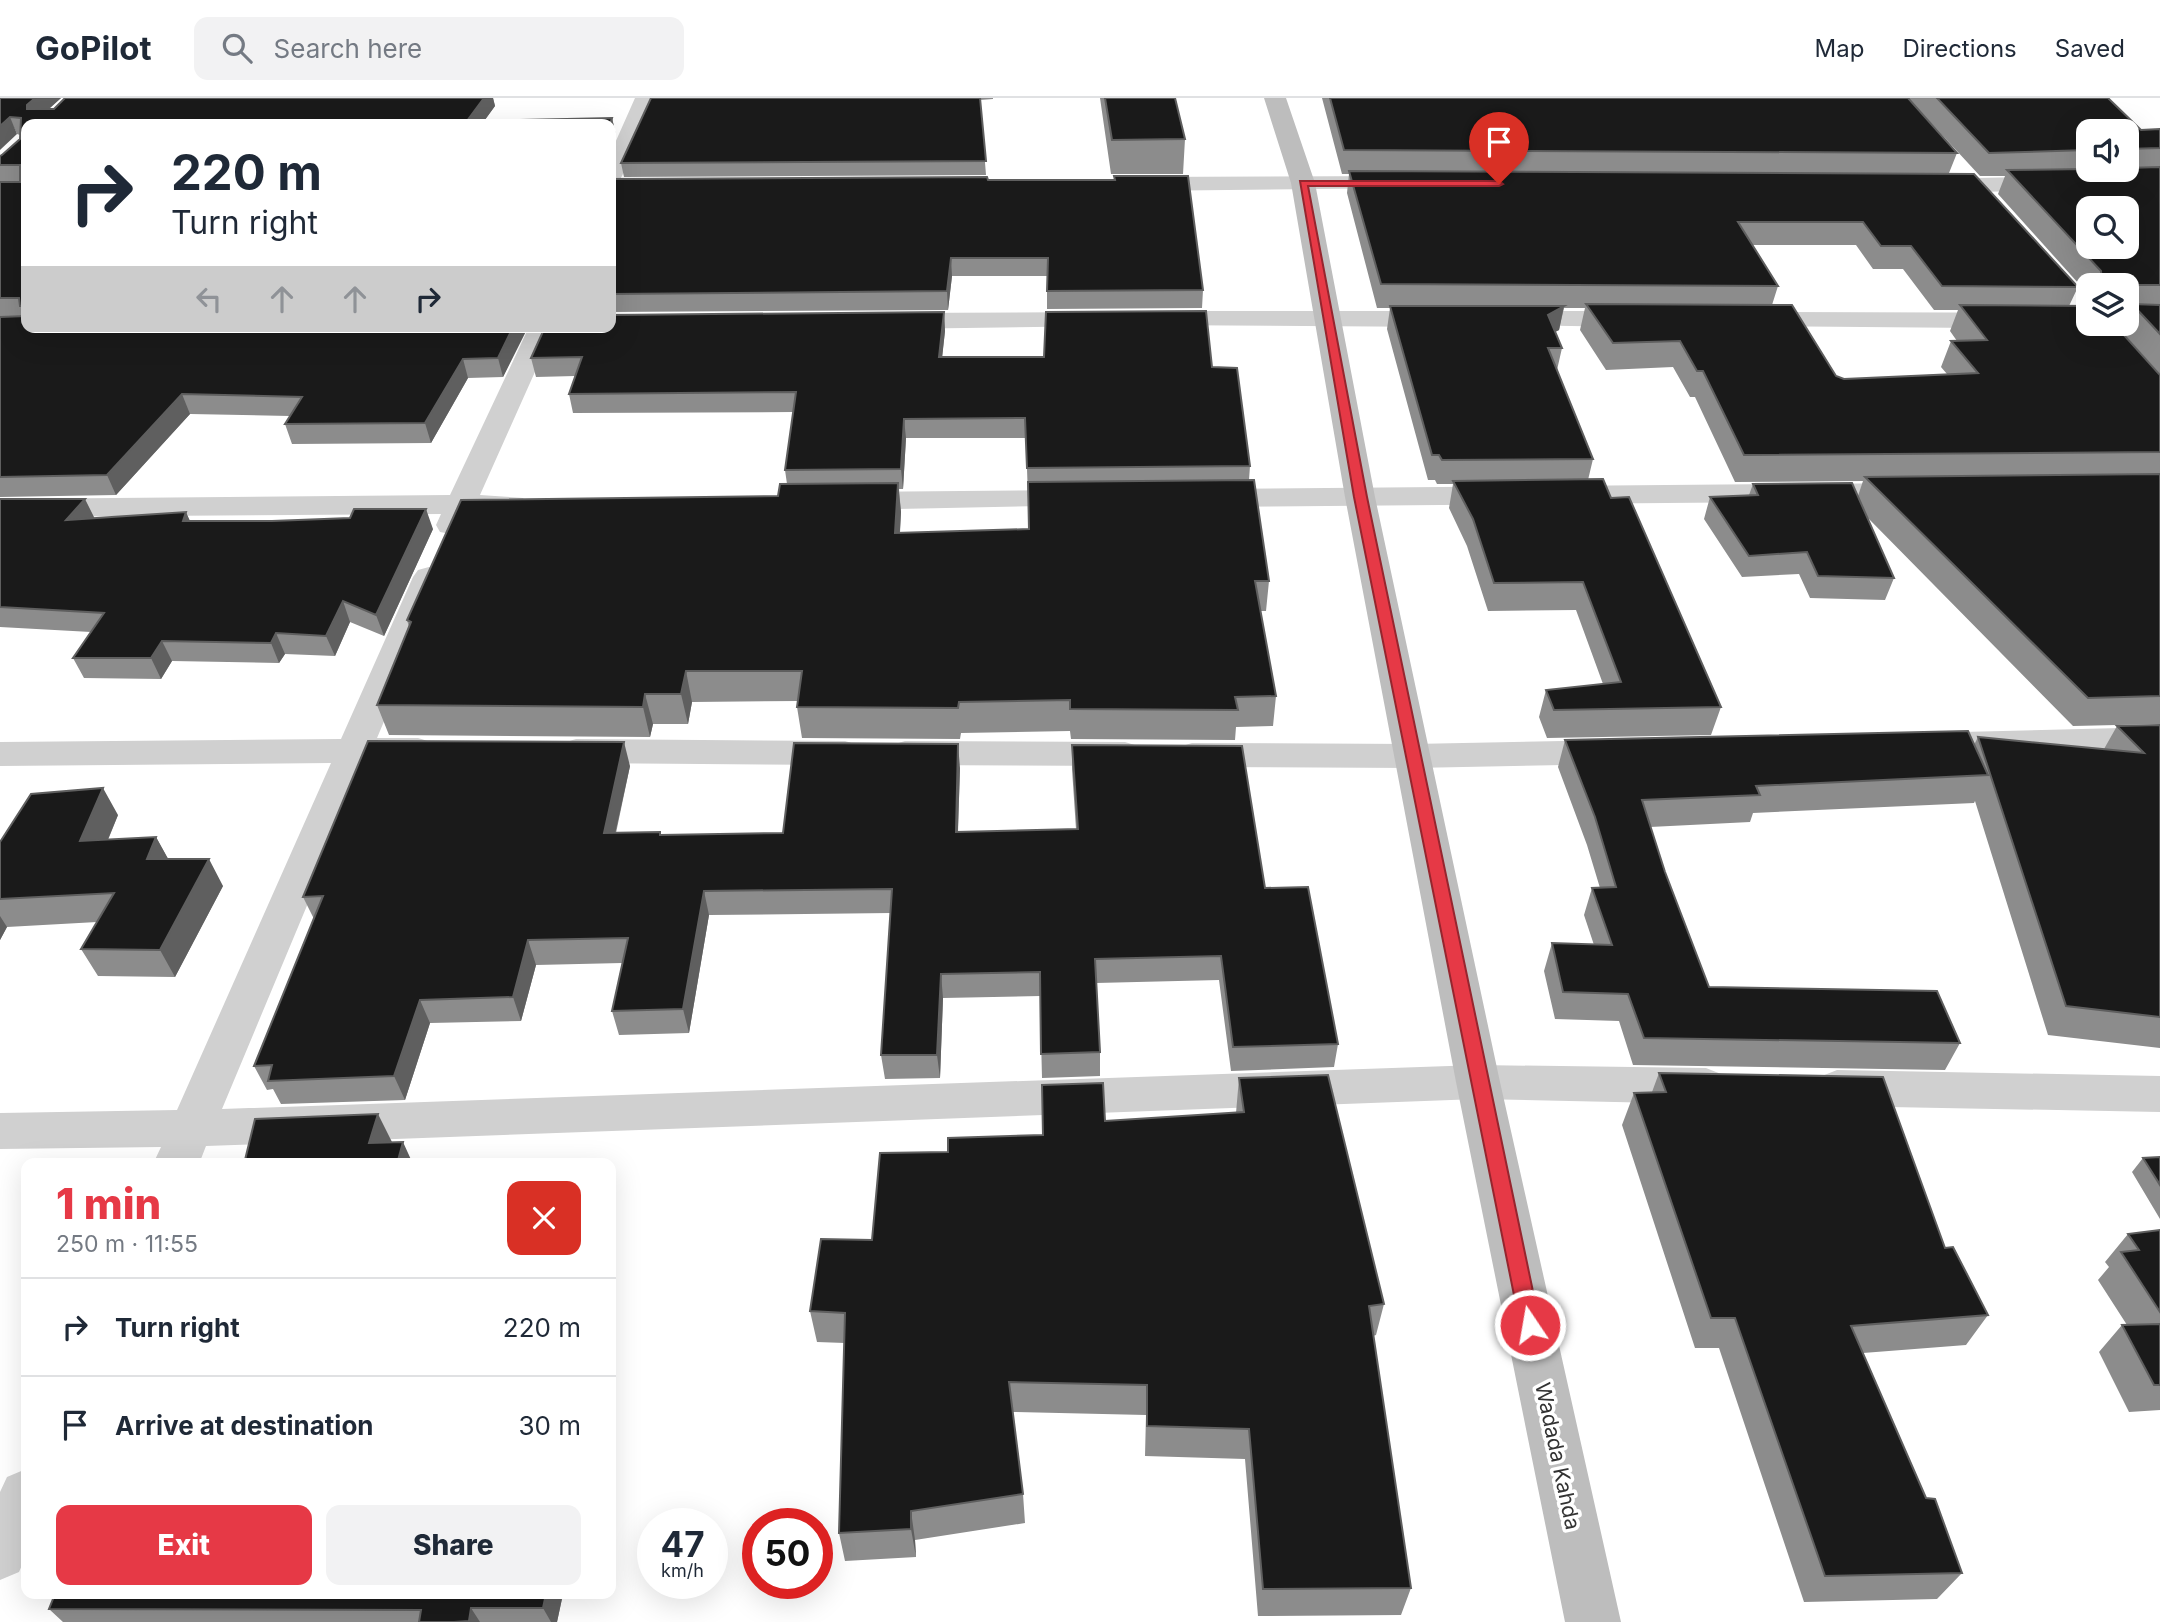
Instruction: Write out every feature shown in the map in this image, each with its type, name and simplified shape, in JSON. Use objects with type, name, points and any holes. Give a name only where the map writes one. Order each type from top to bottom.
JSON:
[{"type":"main road","name":"Wadada Kahda","points":[[1275,98],[1303,183],[1360,497],[1478,1082],[1593,1622]]},
{"type":"street","points":[[616,180],[646,98]]},
{"type":"street","points":[[1956,166],[1991,205]]},
{"type":"street","points":[[1903,185],[2160,181]]},
{"type":"street","points":[[1109,184],[1429,183]]},
{"type":"street","points":[[2070,294],[2076,301]]},
{"type":"street","points":[[872,321],[1659,319]]},
{"type":"street","points":[[1728,320],[2076,326]]},
{"type":"street","points":[[185,1146],[353,750],[539,333]]},
{"type":"street","points":[[1180,499],[1939,492]]},
{"type":"street","points":[[821,501],[1111,499]]},
{"type":"street","points":[[0,508],[544,504]]},
{"type":"street","points":[[1883,746],[2160,739]]},
{"type":"street","points":[[0,754],[451,750]]},
{"type":"street","points":[[548,751],[1413,756],[1648,751]]},
{"type":"street","points":[[0,1131],[185,1146],[1478,1082],[1742,1087]]},
{"type":"street","points":[[1798,1088],[2160,1094]]},
{"type":"street","points":[[0,1553],[21,1506]]},
{"type":"building","points":[[0,98],[35,98],[27,105],[27,109],[54,109],[65,98],[484,98],[468,119],[21,119],[21,306],[19,298],[0,298],[0,182],[20,182],[20,165],[0,165],[0,156],[20,139],[21,118],[10,117],[0,126]]},
{"type":"building","points":[[651,98],[980,98],[986,161],[621,163]]},
{"type":"building","points":[[1105,98],[1175,98],[1185,139],[1112,140]]},
{"type":"building","points":[[1330,98],[1908,98],[1957,153],[1344,150]]},
{"type":"building","points":[[1937,98],[2108,98],[2130,119],[2076,119],[2076,150],[1989,153]]},
{"type":"building","points":[[2139,128],[2160,129],[2160,148],[2139,149]]},
{"type":"building","points":[[2160,167],[2160,285],[2139,285],[2139,273],[2101,273],[2090,259],[2139,259],[2139,196],[2076,196],[2076,244],[2007,170],[2076,169],[2076,182],[2139,182],[2139,168]]},
{"type":"building","points":[[1349,171],[1974,174],[2076,287],[1942,286],[1911,246],[1881,246],[1863,222],[1738,222],[1778,286],[1381,284]]},
{"type":"building","points":[[1114,176],[1188,176],[1203,290],[1047,291],[1048,258],[951,258],[947,291],[616,294],[616,179],[987,177],[988,180],[1115,180]]},
{"type":"building","points":[[1586,304],[1792,305],[1836,376],[1844,379],[1978,373],[1951,341],[1987,340],[1960,305],[2076,306],[2076,336],[2125,336],[2160,375],[2160,452],[1744,455],[1703,371],[1697,371],[1680,341],[1613,343]]},
{"type":"building","points":[[2139,304],[2160,305],[2160,334],[2139,312]]},
{"type":"building","points":[[1390,306],[1564,306],[1548,315],[1562,348],[1548,348],[1593,459],[1442,460],[1439,455],[1432,455]]},
{"type":"building","points":[[1206,311],[1212,367],[1237,368],[1250,466],[1027,468],[1025,418],[904,419],[901,469],[785,470],[796,392],[569,394],[582,357],[531,358],[542,333],[616,333],[616,315],[944,312],[939,357],[1044,357],[1046,312]]},
{"type":"building","points":[[21,316],[21,333],[510,333],[498,358],[463,359],[425,423],[285,424],[302,397],[182,394],[107,475],[0,477],[0,317]]},
{"type":"building","points":[[2160,474],[2160,696],[2088,698],[1865,477]]},
{"type":"building","points":[[1603,479],[1611,498],[1629,497],[1721,707],[1554,710],[1546,690],[1621,682],[1583,582],[1494,583],[1473,519],[1453,481]]},
{"type":"building","points":[[1254,480],[1269,581],[1255,581],[1276,696],[1235,697],[1238,710],[1070,709],[1070,700],[959,702],[958,708],[797,707],[802,671],[686,671],[681,694],[645,694],[643,707],[377,705],[411,622],[407,620],[461,500],[778,496],[780,484],[898,483],[895,533],[1029,529],[1028,482]]},
{"type":"building","points":[[1852,483],[1894,578],[1818,576],[1807,552],[1749,556],[1710,497],[1758,495],[1753,484]]},
{"type":"building","points":[[0,499],[85,499],[66,520],[186,512],[183,521],[272,521],[350,518],[354,509],[426,509],[376,615],[343,601],[326,636],[276,633],[271,643],[162,641],[151,658],[73,658],[104,613],[0,607]]},
{"type":"building","points":[[2160,725],[2160,1017],[2066,1006],[1978,737],[2144,753],[2117,726]]},
{"type":"building","points":[[1968,731],[1988,775],[1756,786],[1760,795],[1642,800],[1665,872],[1709,987],[1937,991],[1960,1043],[1644,1038],[1628,994],[1563,992],[1552,943],[1612,945],[1592,888],[1616,887],[1595,817],[1565,740]]},
{"type":"building","points":[[368,741],[624,742],[604,833],[660,832],[660,835],[783,833],[794,743],[958,744],[956,832],[1078,829],[1072,745],[1242,746],[1265,888],[1308,887],[1338,1044],[1233,1047],[1221,956],[1095,959],[1100,1052],[1041,1054],[1040,972],[941,974],[937,1055],[881,1055],[892,889],[704,891],[683,1009],[612,1011],[628,938],[528,940],[513,997],[420,1000],[394,1076],[268,1081],[272,1065],[254,1066],[323,896],[303,897]]},
{"type":"building","points":[[103,788],[80,841],[156,837],[147,859],[209,859],[160,950],[81,949],[114,893],[0,899],[0,842],[31,794]]},
{"type":"building","points":[[1659,1073],[1883,1077],[1945,1248],[1953,1247],[1988,1315],[1851,1326],[1926,1498],[1935,1499],[1962,1573],[1825,1576],[1735,1318],[1711,1318],[1634,1093],[1666,1092]]},
{"type":"building","points":[[1328,1075],[1384,1304],[1369,1306],[1411,1588],[1263,1589],[1249,1429],[1147,1426],[1147,1385],[1009,1382],[1023,1494],[911,1511],[911,1529],[839,1533],[845,1313],[810,1311],[821,1239],[872,1240],[880,1153],[948,1152],[948,1138],[1043,1135],[1042,1085],[1103,1083],[1105,1121],[1244,1112],[1239,1078]]},
{"type":"building","points":[[378,1114],[369,1143],[403,1142],[399,1158],[245,1158],[255,1119]]},
{"type":"building","points":[[2160,1157],[2160,1185],[2143,1158]]},
{"type":"building","points":[[2160,1230],[2160,1312],[2121,1252],[2139,1250],[2128,1234]]},
{"type":"building","points":[[2160,1324],[2160,1385],[2154,1385],[2122,1325]]},
{"type":"building","points":[[53,1599],[545,1599],[543,1608],[471,1608],[469,1621],[454,1622],[419,1622],[421,1610],[49,1609]]},
{"type":"route","points":[[1499,184],[1303,183],[1360,497],[1530,1325]]}]
